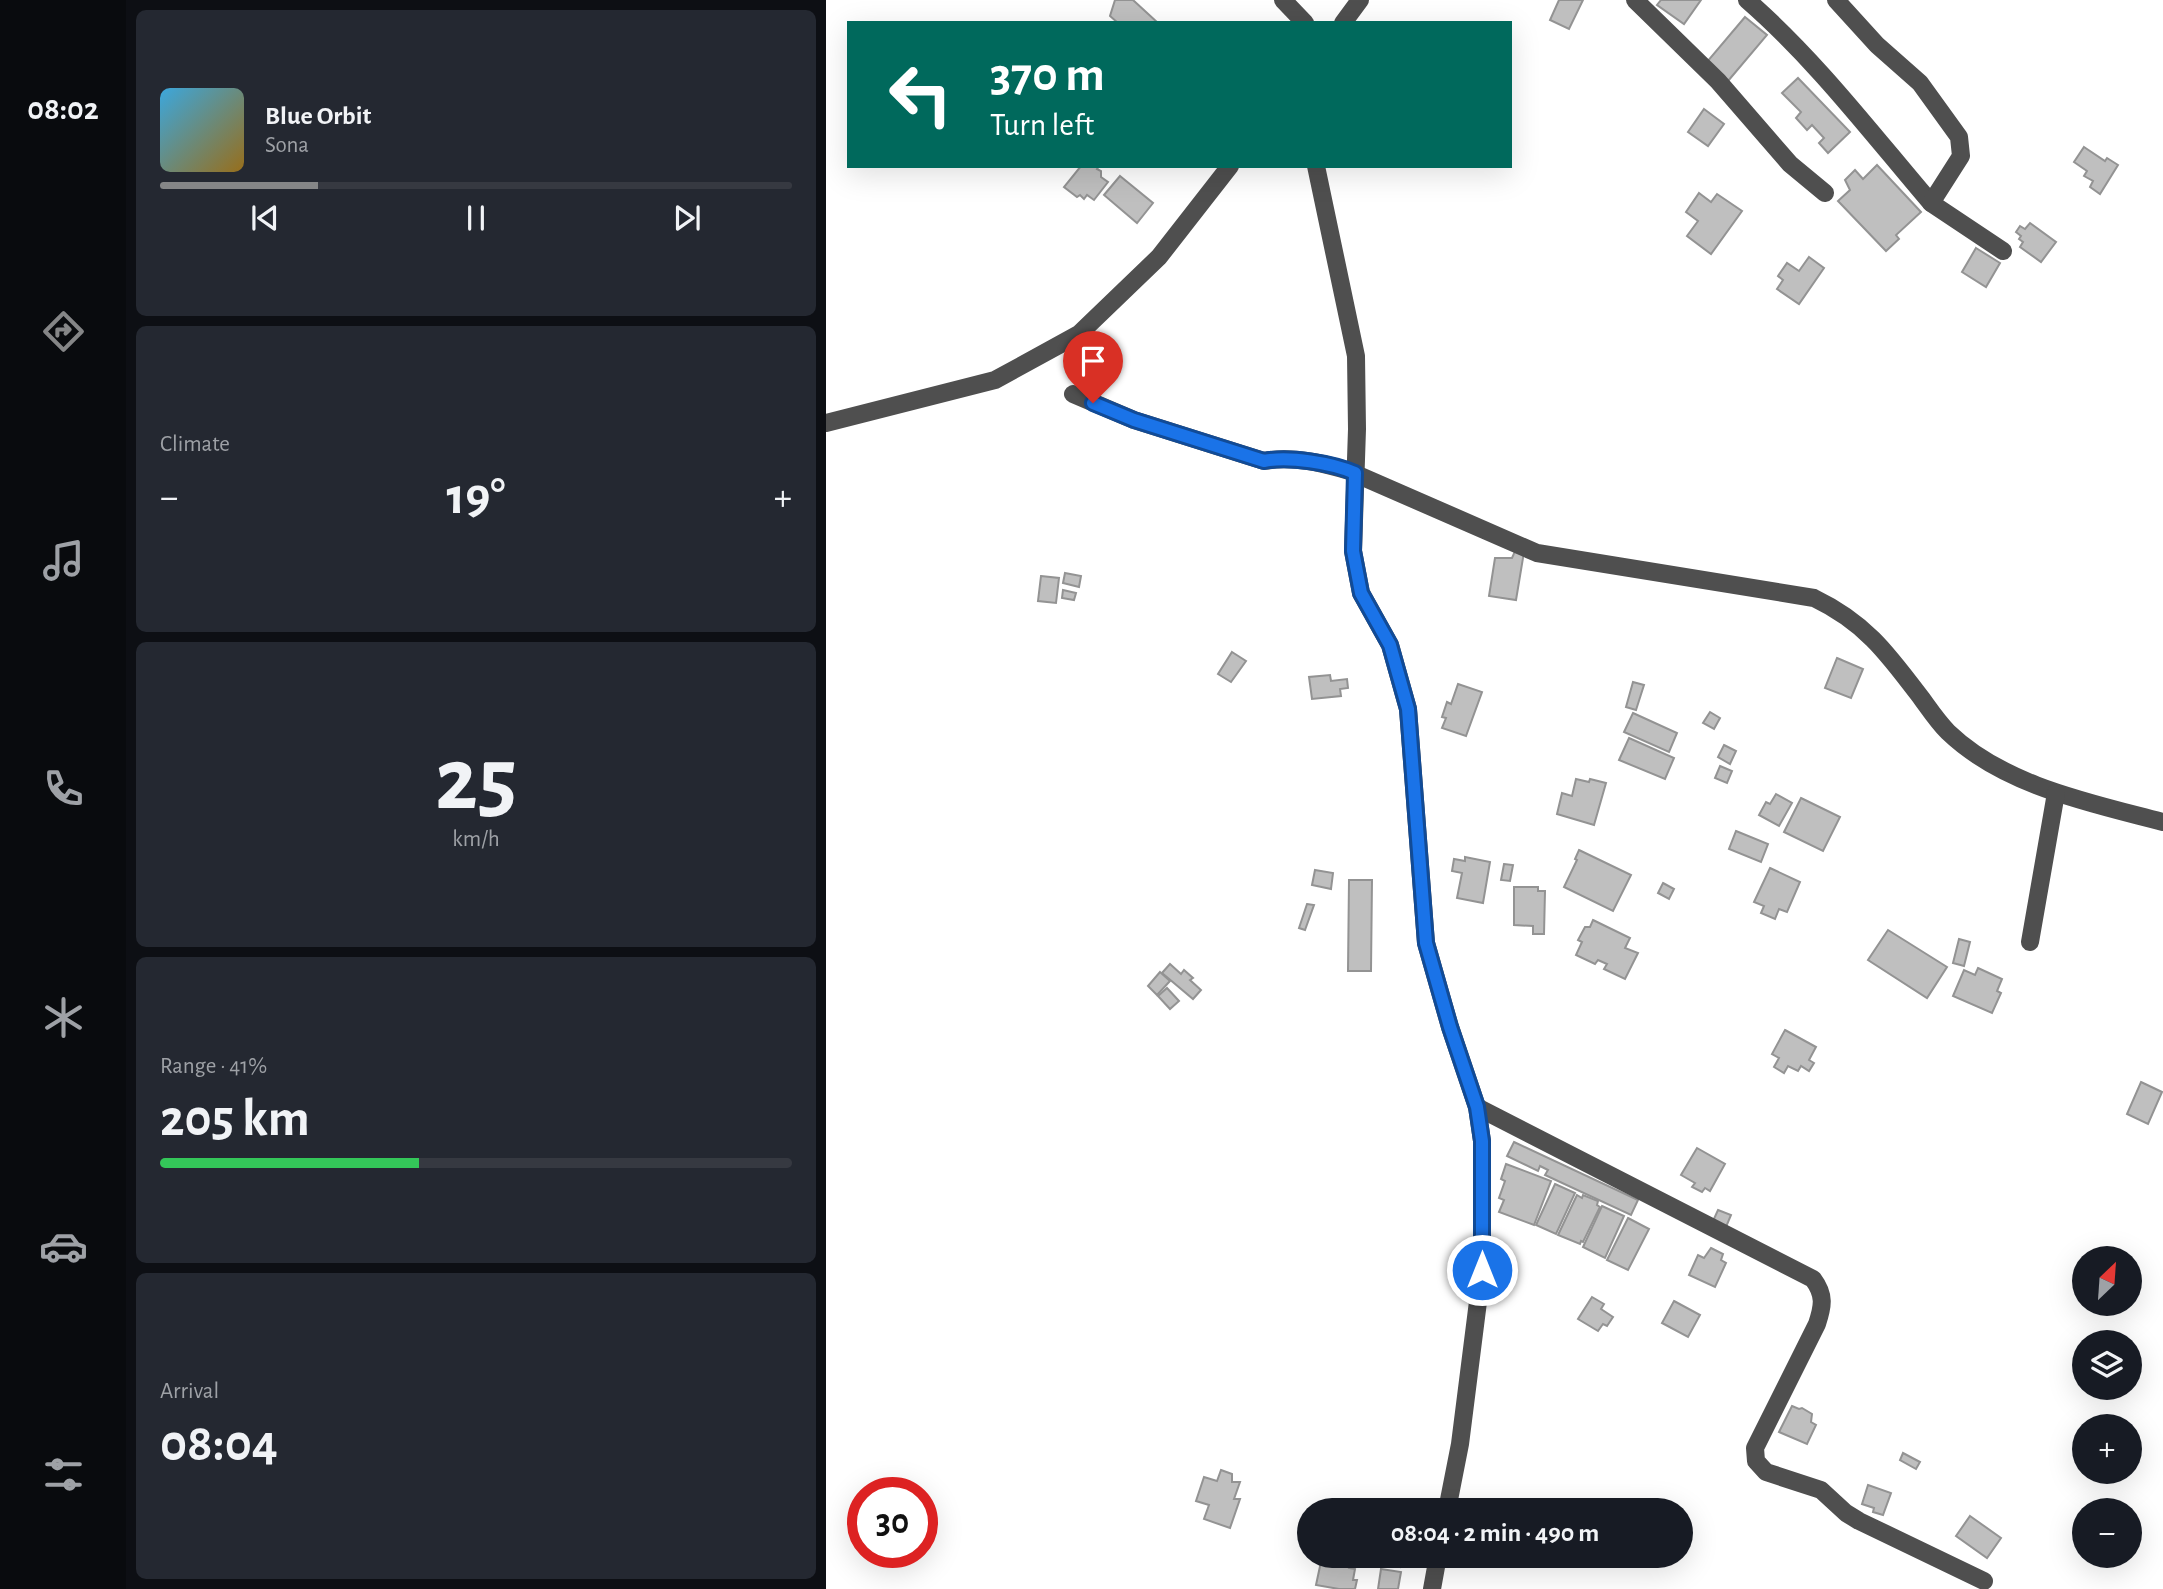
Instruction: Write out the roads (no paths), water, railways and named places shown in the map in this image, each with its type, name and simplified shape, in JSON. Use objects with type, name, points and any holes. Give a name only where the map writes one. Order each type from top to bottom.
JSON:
[{"type":"street","points":[[1283,0],[1303,21]]},
{"type":"street","points":[[1344,21],[1360,0]]},
{"type":"street","points":[[1635,0],[1718,81],[1790,164],[1825,193]]},
{"type":"street","points":[[1747,0],[1772,21],[1843,99],[1931,203],[2003,251]]},
{"type":"street","points":[[1836,0],[1877,45],[1920,83],[1959,137],[1961,156],[1931,203]]},
{"type":"street","points":[[826,423],[995,380],[1079,334],[1159,257],[1228,168]]},
{"type":"street","points":[[1316,168],[1356,356],[1357,429],[1353,551],[1361,593],[1390,645],[1408,709],[1426,943],[1477,1107],[1482,1141],[1482,1270],[1460,1444],[1449,1498]]},
{"type":"street","points":[[1073,394],[1134,420],[1264,461],[1275,459],[1331,465],[1355,473],[1537,553],[1814,598],[1836,608],[1877,640],[1947,731],[1978,757],[2056,793],[2163,822]]},
{"type":"street","points":[[2031,942],[2056,793]]},
{"type":"street","points":[[1477,1107],[1813,1279],[1821,1290],[1824,1304],[1817,1325],[1755,1448],[1756,1461],[1766,1472],[1821,1490],[1859,1521],[1984,1581]]},
{"type":"street","points":[[1432,1589],[1436,1568]]}]
